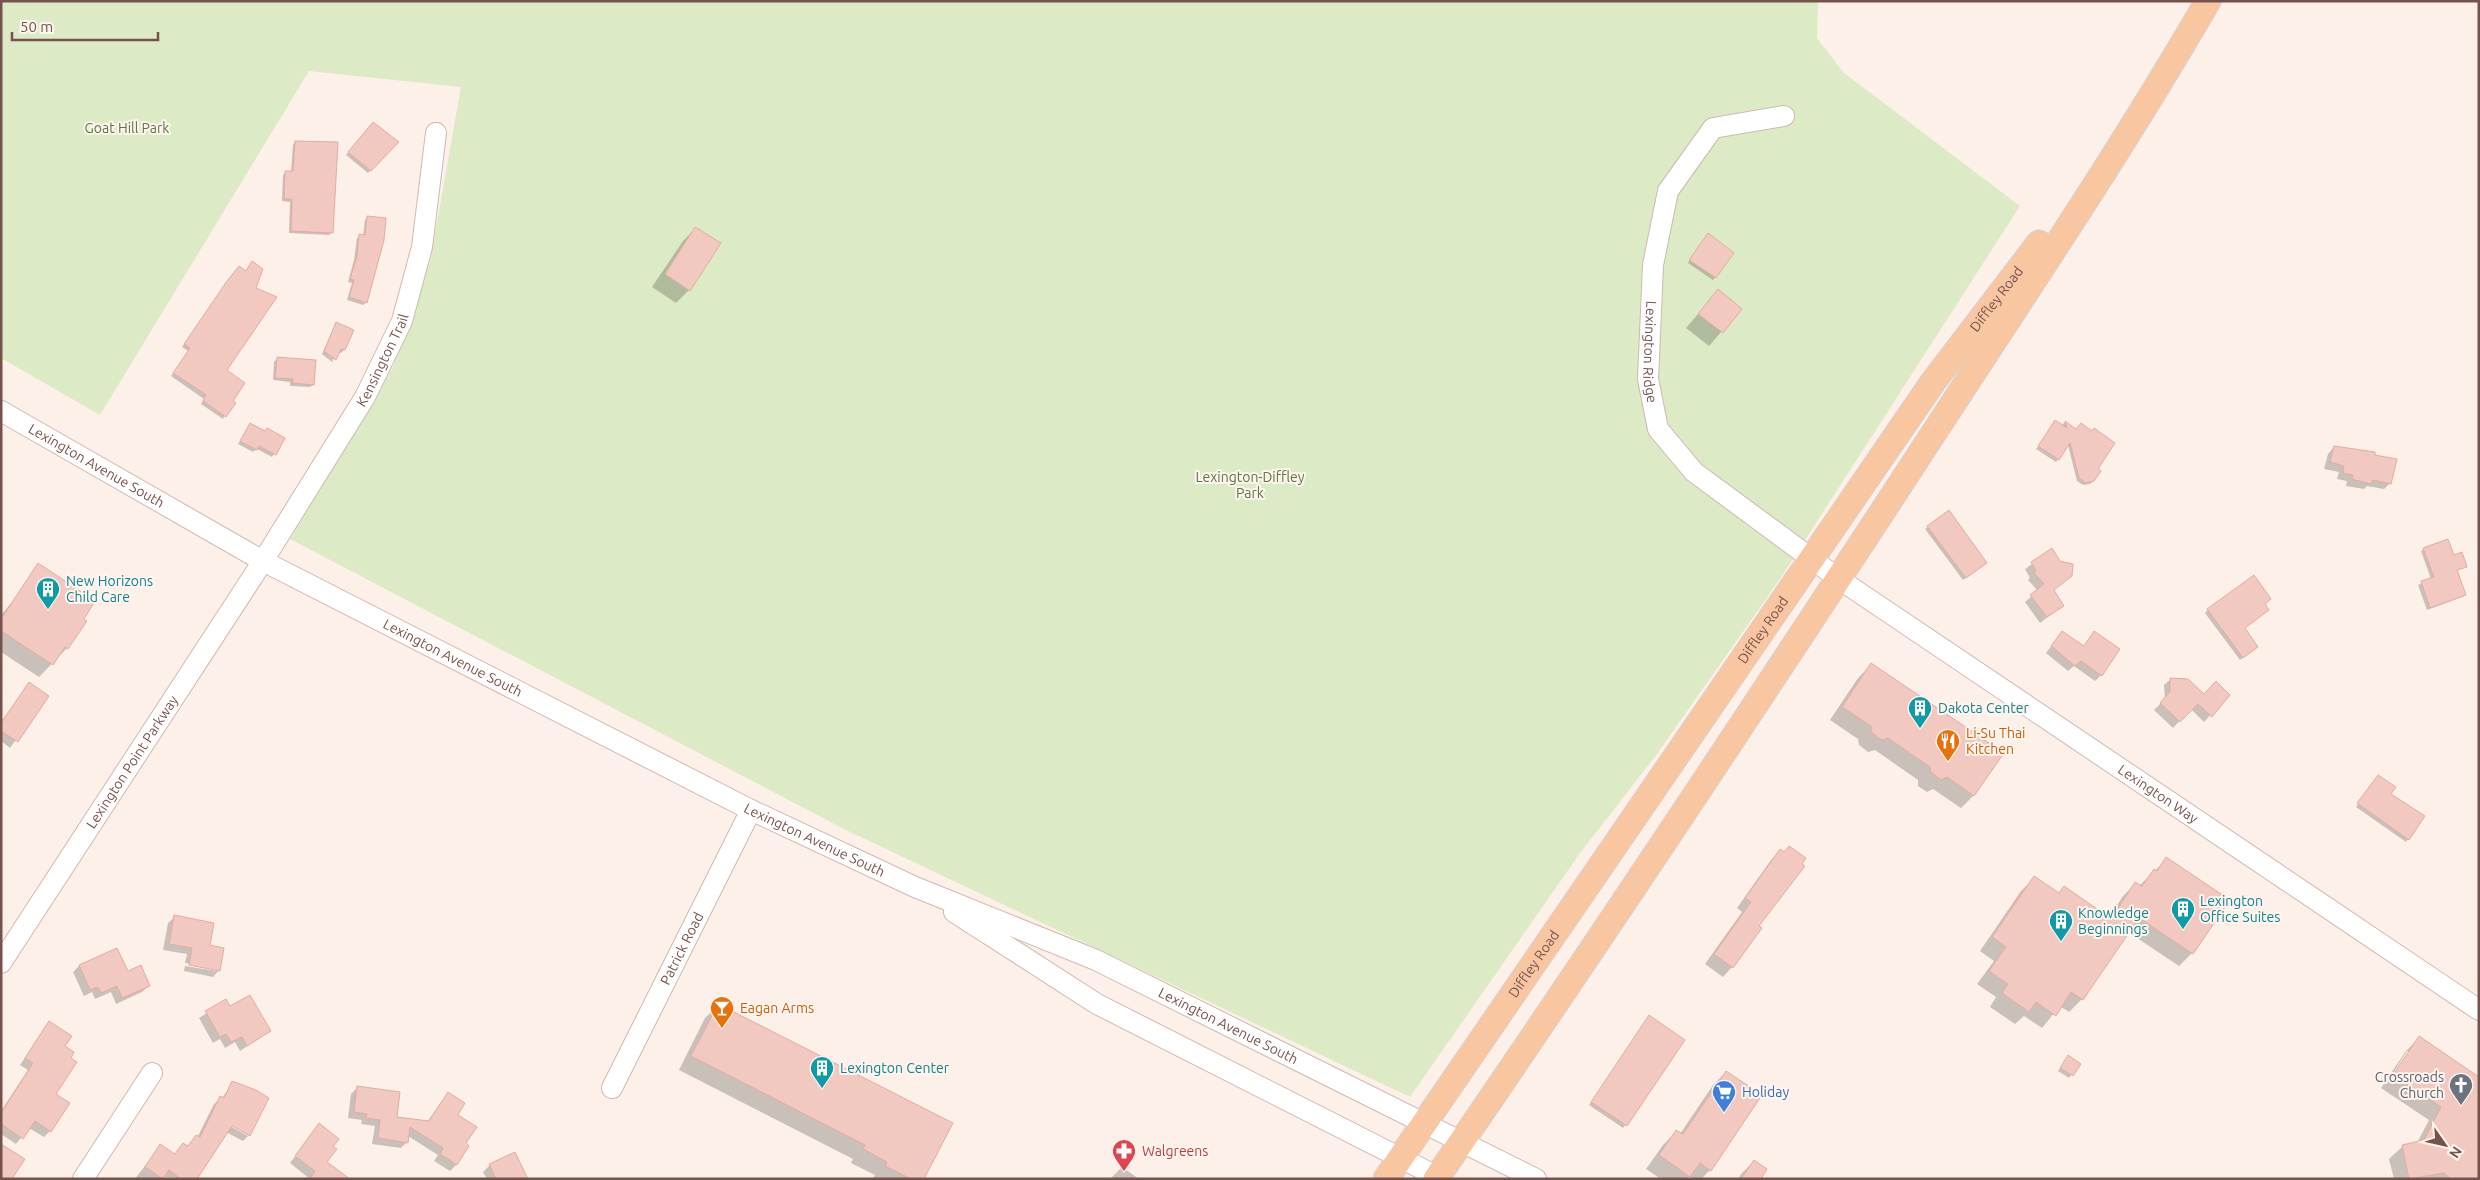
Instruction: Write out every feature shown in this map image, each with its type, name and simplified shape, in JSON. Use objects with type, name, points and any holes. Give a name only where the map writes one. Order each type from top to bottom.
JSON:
[{"type":"main road","name":"Diffley Road","points":[[1439,1178],[1461,1142],[1584,962],[1839,579],[2155,92],[2208,1]]},
{"type":"main road","name":"Diffley Road","points":[[1386,1179],[1933,382],[2155,92]]},
{"type":"street","name":"Lexington Ridge","points":[[1784,116],[1713,128],[1668,191],[1654,265],[1648,380],[1658,429],[1694,472],[1839,579]]},
{"type":"street","name":"Kensington Trail","points":[[263,561],[365,397],[402,322],[422,247],[436,133]]},
{"type":"street","name":"Lexington Avenue South","points":[[1,410],[263,561],[752,810],[915,887],[1096,960],[1536,1179]]},
{"type":"street","name":"Lexington Point Parkway","points":[[1,963],[263,561]]},
{"type":"street","name":"Lexington Way","points":[[1839,579],[2479,1010]]},
{"type":"street","name":"Patrick Road","points":[[612,1088],[752,810]]},
{"type":"street","name":"Lexington Avenue South","points":[[915,887],[1097,1004],[1439,1178]]},
{"type":"street","points":[[83,1179],[152,1073]]},
{"type":"green space","name":"Lexington-Diffley Park","points":[[1,1],[1818,1],[1817,38],[1844,73],[2020,206],[1780,579],[1657,754],[1580,853],[1410,1097],[844,829],[290,539],[392,369],[430,262],[461,87],[309,71],[100,415],[1,358]]},
{"type":"building","points":[[373,122],[399,142],[371,171],[348,152]]},
{"type":"building","points":[[295,141],[338,142],[333,233],[291,231],[292,199],[284,199],[285,171],[293,171]]},
{"type":"building","points":[[367,216],[386,218],[384,240],[367,303],[349,297],[354,280],[350,279],[357,256],[359,234],[365,235]]},
{"type":"building","points":[[695,227],[721,243],[690,291],[665,274]]},
{"type":"building","points":[[1708,233],[1734,253],[1716,278],[1689,260]]},
{"type":"building","points":[[252,261],[263,269],[256,288],[277,297],[227,370],[245,383],[233,401],[236,403],[226,417],[203,401],[206,395],[173,373],[190,348],[184,344],[227,281],[239,266],[246,271]]},
{"type":"building","points":[[1718,289],[1742,309],[1723,333],[1698,314]]},
{"type":"building","points":[[336,322],[354,330],[345,350],[341,349],[336,360],[324,351]]},
{"type":"building","points":[[277,357],[316,360],[314,385],[292,383],[293,379],[275,378]]},
{"type":"building","points":[[2055,420],[2067,428],[2065,421],[2076,429],[2081,423],[2092,431],[2094,428],[2115,443],[2098,469],[2101,471],[2094,481],[2086,483],[2079,478],[2070,443],[2059,460],[2038,446]]},
{"type":"building","points":[[250,423],[265,431],[267,428],[285,438],[276,455],[259,446],[257,450],[240,441]]},
{"type":"building","points":[[2334,446],[2375,452],[2375,455],[2397,459],[2391,484],[2373,480],[2371,484],[2352,479],[2353,475],[2343,473],[2344,466],[2330,462]]},
{"type":"building","points":[[1949,510],[1987,563],[1966,578],[1927,526]]},
{"type":"building","points":[[2448,539],[2454,555],[2462,552],[2467,567],[2457,570],[2466,595],[2430,608],[2421,581],[2434,577],[2423,548]]},
{"type":"building","points":[[2052,548],[2060,561],[2073,564],[2072,576],[2054,590],[2064,606],[2047,617],[2030,595],[2044,584],[2034,573],[2036,571],[2031,562]]},
{"type":"building","name":"New Horizons Child Care","points":[[38,563],[95,601],[84,619],[87,621],[68,649],[65,647],[53,665],[1,631],[1,619]]},
{"type":"building","points":[[2254,575],[2271,599],[2265,604],[2269,610],[2245,628],[2258,647],[2243,658],[2207,609]]},
{"type":"building","points":[[2062,631],[2084,646],[2094,631],[2120,649],[2102,676],[2081,661],[2075,666],[2051,646]]},
{"type":"building","name":"Dakota Center","points":[[1871,663],[2004,753],[1974,796],[1947,777],[1941,780],[1931,772],[1930,767],[1888,738],[1882,740],[1871,732],[1871,726],[1842,707]]},
{"type":"building","points":[[2170,678],[2188,679],[2204,694],[2216,681],[2230,695],[2212,717],[2198,704],[2180,722],[2160,703],[2170,691]]},
{"type":"building","points":[[29,682],[49,696],[18,742],[1,731],[1,723]]},
{"type":"building","points":[[2378,775],[2396,787],[2391,794],[2425,816],[2409,840],[2357,803]]},
{"type":"building","points":[[1789,846],[1806,858],[1802,864],[1805,866],[1759,926],[1762,928],[1733,968],[1714,954],[1751,902],[1745,898],[1780,849],[1784,852]]},
{"type":"building","name":"Knowledge Beginnings","points":[[2166,857],[2230,900],[2193,954],[2139,918],[2083,1000],[2071,992],[2056,1016],[2036,1002],[2029,1012],[2002,993],[2008,984],[1989,971],[2006,947],[1992,937],[2034,876],[2059,893],[2064,886],[2100,911],[2102,908],[2113,916],[2135,882],[2142,886],[2154,869],[2157,871]]},
{"type":"building","points":[[174,915],[214,923],[210,945],[224,948],[220,971],[189,965],[192,948],[169,944]]},
{"type":"building","points":[[117,948],[128,971],[141,965],[150,986],[122,998],[117,986],[101,993],[98,987],[90,990],[79,965]]},
{"type":"building","points":[[250,995],[271,1031],[247,1046],[242,1037],[231,1042],[226,1034],[220,1037],[205,1011],[226,999],[230,1006]]},
{"type":"building","name":"Lexington Center","points":[[718,1004],[953,1123],[924,1179],[911,1179],[885,1166],[887,1162],[863,1149],[865,1145],[691,1056]]},
{"type":"building","points":[[1649,1015],[1685,1040],[1627,1126],[1591,1102]]},
{"type":"building","points":[[49,1021],[72,1036],[65,1046],[74,1052],[71,1058],[77,1062],[56,1094],[70,1103],[51,1132],[35,1121],[23,1139],[1,1124],[1,1113],[33,1063],[25,1058]]},
{"type":"building","name":"Crossroads Church","points":[[2419,1036],[2479,1077],[2479,1179],[2451,1179],[2444,1173],[2409,1179],[2402,1145],[2424,1140],[2441,1107],[2393,1075]]},
{"type":"building","points":[[2068,1055],[2081,1064],[2073,1076],[2060,1068]]},
{"type":"building","name":"Holiday","points":[[1726,1071],[1762,1095],[1711,1171],[1700,1163],[1690,1177],[1659,1155],[1676,1130],[1683,1134]]},
{"type":"building","points":[[232,1081],[256,1090],[269,1098],[250,1136],[232,1126],[197,1179],[181,1179],[169,1170],[163,1179],[145,1167],[160,1144],[175,1154],[183,1143],[188,1146],[196,1135],[200,1137],[220,1096],[224,1098]]},
{"type":"building","points":[[357,1086],[400,1092],[397,1117],[429,1121],[448,1092],[465,1103],[458,1115],[477,1127],[466,1143],[469,1146],[457,1165],[440,1154],[443,1148],[410,1127],[408,1143],[378,1138],[380,1120],[366,1118],[367,1114],[354,1112]]},
{"type":"building","points":[[319,1123],[339,1139],[333,1147],[337,1149],[327,1162],[350,1179],[310,1179],[315,1171],[295,1156]]},
{"type":"building","points":[[1,1144],[25,1159],[12,1179],[1,1179]]},
{"type":"building","points":[[515,1152],[528,1179],[496,1179],[489,1164]]},
{"type":"building","points":[[1754,1160],[1767,1169],[1761,1179],[1741,1179]]},
{"type":"place","name":"New Horizons Child Care","points":[[48,610]]},
{"type":"place","name":"Dakota Center","points":[[1920,729]]},
{"type":"place","name":"Li-Su Thai Kitchen","points":[[1948,762]]},
{"type":"place","name":"Lexington Office Suites","points":[[2183,930]]},
{"type":"place","name":"Knowledge Beginnings","points":[[2061,942]]},
{"type":"place","name":"Eagan Arms","points":[[722,1029]]},
{"type":"place","name":"Lexington Center","points":[[822,1089]]},
{"type":"place","name":"Crossroads Church","points":[[2461,1106]]},
{"type":"place","name":"Holiday","points":[[1724,1113]]},
{"type":"place","name":"Walgreens","points":[[1124,1172]]},
{"type":"park label","name":"Goat Hill Park","points":[[127,128]]}]
